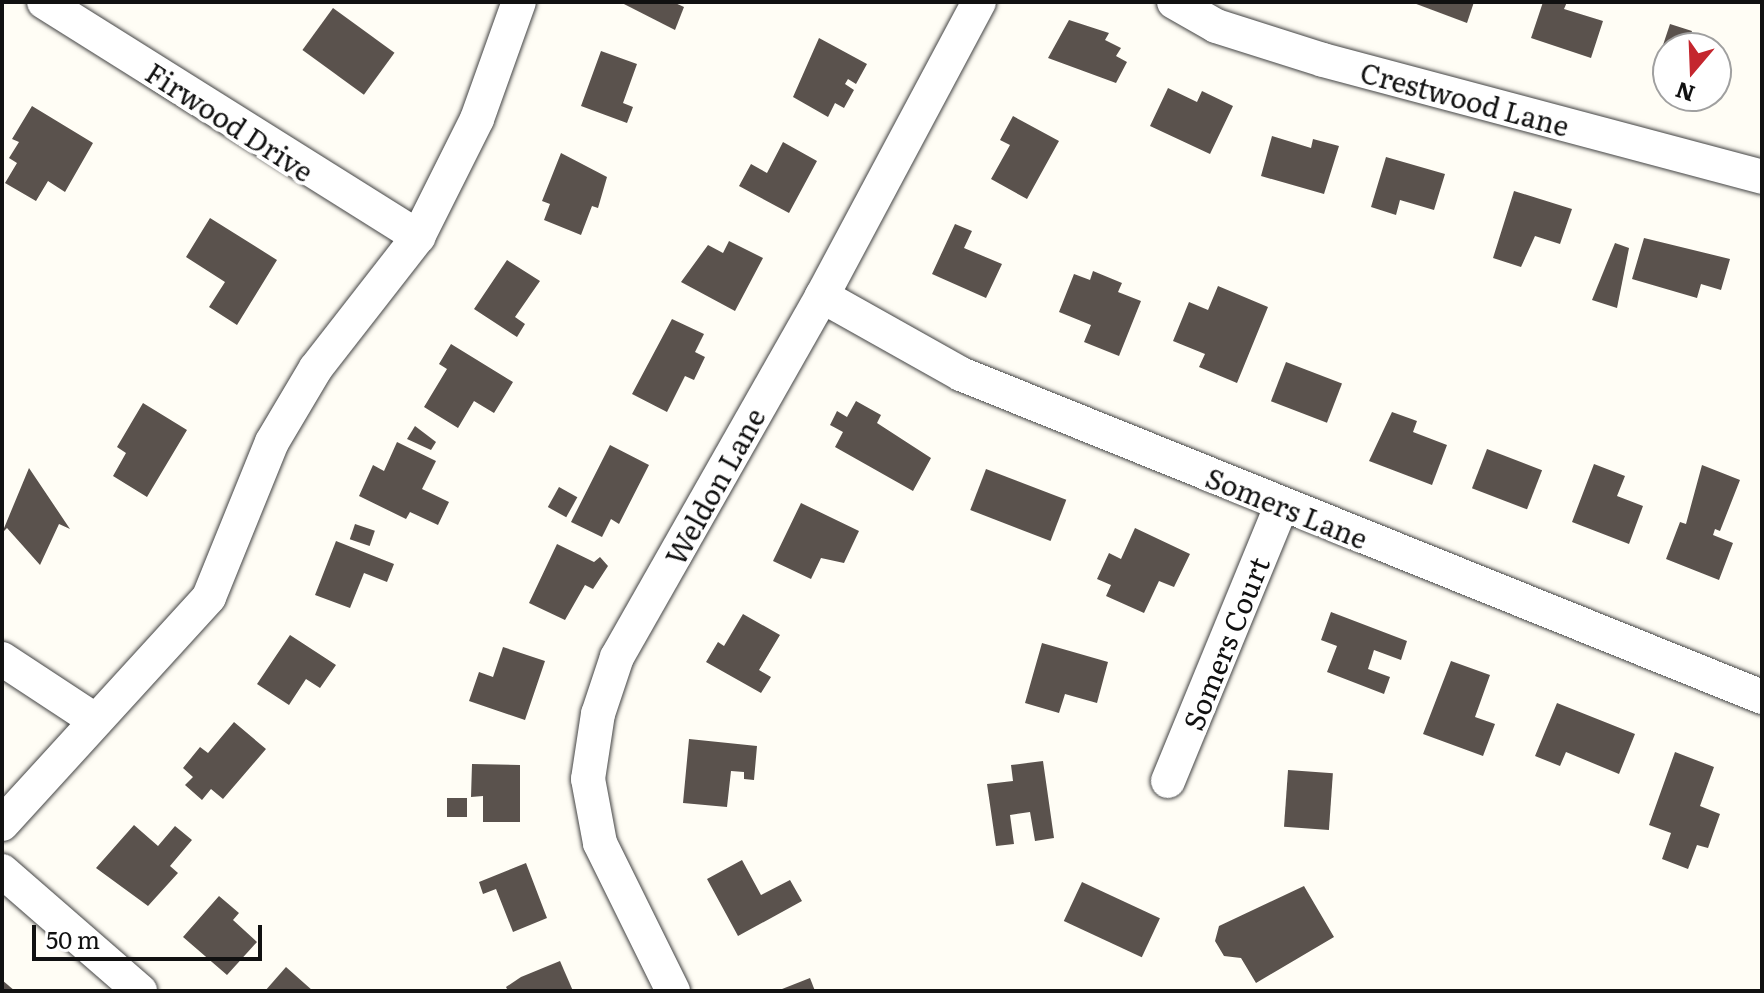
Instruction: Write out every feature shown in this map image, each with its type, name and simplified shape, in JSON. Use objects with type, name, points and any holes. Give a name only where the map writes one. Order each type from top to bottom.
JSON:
[{"type":"street","name":"Firwood Drive","points":[[44,2],[418,237]]},
{"type":"street","points":[[2,824],[209,597],[272,442],[316,368],[418,237],[477,119],[519,2]]},
{"type":"street","name":"Weldon Lane","points":[[673,991],[600,843],[588,779],[598,714],[617,657],[822,296],[979,2]]},
{"type":"street","name":"Crestwood Lane","points":[[1174,2],[1216,26],[1323,60],[1762,177]]},
{"type":"street","name":"Somers Lane","points":[[822,296],[961,374],[1762,697]]},
{"type":"street","name":"Somers Court","points":[[1168,781],[1282,505]]},
{"type":"street","points":[[2,659],[95,720]]},
{"type":"street","points":[[2,871],[140,991]]},
{"type":"building","points":[[620,2],[673,2],[684,7],[675,30]]},
{"type":"building","points":[[1411,2],[1474,2],[1467,23]]},
{"type":"building","points":[[1543,2],[1567,2],[1564,9],[1603,21],[1591,58],[1531,38]]},
{"type":"building","points":[[333,8],[394,53],[364,95],[302,50]]},
{"type":"building","points":[[1069,20],[1109,33],[1105,40],[1121,48],[1116,56],[1127,62],[1116,83],[1048,58]]},
{"type":"building","points":[[1670,24],[1692,31],[1692,32],[1667,32]]},
{"type":"building","points":[[819,38],[867,64],[856,84],[848,79],[845,84],[854,90],[844,108],[835,103],[828,117],[793,97]]},
{"type":"building","points":[[601,51],[637,64],[623,103],[633,107],[627,123],[581,106]]},
{"type":"building","points":[[1168,88],[1197,102],[1202,91],[1233,106],[1210,154],[1150,126]]},
{"type":"building","points":[[32,106],[93,143],[65,192],[48,181],[36,201],[5,183],[17,163],[9,158],[19,142],[12,139]]},
{"type":"building","points":[[1013,116],[1059,141],[1027,199],[991,179],[1010,145],[1000,140]]},
{"type":"building","points":[[1272,136],[1311,148],[1313,139],[1339,146],[1324,194],[1261,176]]},
{"type":"building","points":[[783,142],[817,161],[789,213],[739,186],[751,164],[767,173]]},
{"type":"building","points":[[561,153],[607,177],[598,208],[592,206],[581,235],[544,220],[550,204],[542,201]]},
{"type":"building","points":[[1386,157],[1445,174],[1434,210],[1400,200],[1396,215],[1371,207]]},
{"type":"building","points":[[1514,191],[1572,209],[1560,244],[1535,236],[1521,267],[1493,258]]},
{"type":"building","points":[[210,218],[277,260],[237,325],[209,307],[225,282],[186,257]]},
{"type":"building","points":[[955,224],[972,231],[964,248],[1002,264],[986,298],[932,274]]},
{"type":"building","points":[[1644,238],[1730,259],[1721,290],[1701,284],[1697,298],[1632,279]]},
{"type":"building","points":[[729,241],[763,258],[735,311],[681,282],[708,245],[723,253]]},
{"type":"building","points":[[1615,243],[1629,248],[1617,308],[1592,300]]},
{"type":"building","points":[[507,260],[540,281],[515,317],[525,324],[517,337],[474,309]]},
{"type":"building","points":[[1093,271],[1122,283],[1118,292],[1141,301],[1119,356],[1084,342],[1091,325],[1059,312],[1074,274],[1090,280]]},
{"type":"building","points":[[1218,286],[1268,307],[1237,383],[1199,367],[1205,354],[1173,341],[1189,302],[1208,310]]},
{"type":"building","points":[[672,319],[704,334],[695,352],[705,357],[694,380],[685,376],[667,412],[632,394]]},
{"type":"building","points":[[451,344],[513,382],[494,413],[474,401],[458,428],[424,407],[447,369],[439,364]]},
{"type":"building","points":[[1286,362],[1342,384],[1327,423],[1271,401]]},
{"type":"building","points":[[856,401],[881,415],[877,423],[931,458],[913,491],[835,447],[843,432],[830,425],[837,411],[847,417]]},
{"type":"building","points":[[143,403],[187,430],[147,497],[113,476],[126,453],[117,447]]},
{"type":"building","points":[[1392,412],[1417,421],[1413,432],[1447,445],[1432,485],[1369,461]]},
{"type":"building","points":[[415,426],[436,442],[431,450],[407,439]]},
{"type":"building","points":[[397,442],[436,461],[422,489],[449,502],[438,525],[410,512],[406,519],[359,496],[373,465],[384,471]]},
{"type":"building","points":[[610,445],[649,465],[619,524],[611,519],[602,537],[571,522]]},
{"type":"building","points":[[1487,449],[1542,470],[1527,509],[1472,488]]},
{"type":"building","points":[[1594,464],[1625,476],[1617,496],[1643,506],[1629,544],[1572,522]]},
{"type":"building","points":[[1702,465],[1740,480],[1720,531],[1715,529],[1713,535],[1733,543],[1719,580],[1666,559],[1680,522],[1686,524]]},
{"type":"building","points":[[29,468],[70,529],[59,524],[40,565],[7,528],[2,533]]},
{"type":"building","points":[[986,469],[1066,500],[1051,541],[970,510]]},
{"type":"building","points":[[559,487],[577,497],[566,517],[548,507]]},
{"type":"building","points":[[801,503],[859,531],[844,563],[821,558],[811,579],[773,561]]},
{"type":"building","points":[[355,524],[375,531],[370,546],[350,539]]},
{"type":"building","points":[[1135,528],[1190,554],[1174,587],[1159,581],[1144,613],[1106,596],[1111,585],[1097,579],[1109,553],[1121,559]]},
{"type":"building","points":[[336,541],[394,564],[387,582],[364,573],[350,608],[315,595]]},
{"type":"building","points":[[557,544],[594,562],[600,557],[608,566],[593,589],[585,585],[565,620],[529,603]]},
{"type":"building","points":[[1331,612],[1407,641],[1401,660],[1374,650],[1368,669],[1390,677],[1384,694],[1327,672],[1337,646],[1321,640]]},
{"type":"building","points":[[743,614],[780,635],[759,670],[771,677],[761,693],[706,662],[718,642],[724,646]]},
{"type":"building","points":[[290,635],[336,665],[320,688],[306,679],[289,705],[257,684]]},
{"type":"building","points":[[1042,643],[1108,662],[1097,703],[1065,694],[1059,713],[1025,703]]},
{"type":"building","points":[[503,647],[545,661],[525,720],[469,701],[479,672],[493,677]]},
{"type":"building","points":[[1451,661],[1490,675],[1475,717],[1495,724],[1483,756],[1423,734]]},
{"type":"building","points":[[1557,703],[1635,734],[1619,774],[1566,752],[1560,766],[1535,756]]},
{"type":"building","points":[[234,722],[266,749],[223,799],[211,789],[202,800],[185,785],[193,777],[183,768],[200,747],[208,753]]},
{"type":"building","points":[[689,739],[757,746],[754,780],[744,779],[744,772],[731,771],[727,807],[683,803]]},
{"type":"building","points":[[1675,752],[1714,767],[1700,806],[1720,814],[1708,848],[1697,845],[1688,869],[1662,859],[1671,833],[1649,825]]},
{"type":"building","points":[[1043,761],[1054,838],[1035,841],[1030,812],[1010,815],[1014,844],[996,846],[987,784],[1013,781],[1011,765]]},
{"type":"building","points":[[472,764],[520,765],[520,822],[483,822],[483,796],[471,797]]},
{"type":"building","points":[[1288,770],[1333,773],[1329,830],[1284,827]]},
{"type":"building","points":[[447,798],[467,798],[467,817],[447,817]]},
{"type":"building","points":[[134,825],[158,846],[175,826],[192,840],[170,866],[178,873],[148,906],[96,868]]},
{"type":"building","points":[[742,860],[761,895],[790,880],[802,901],[738,936],[707,879]]},
{"type":"building","points":[[526,863],[547,918],[513,932],[496,889],[483,894],[479,882]]},
{"type":"building","points":[[1082,882],[1160,918],[1142,957],[1064,921]]},
{"type":"building","points":[[1304,886],[1334,937],[1256,983],[1241,958],[1224,956],[1215,941],[1219,926]]},
{"type":"building","points":[[219,896],[239,913],[233,920],[257,942],[227,975],[183,937]]},
{"type":"building","points":[[560,961],[573,991],[508,991],[506,987],[521,977]]},
{"type":"building","points":[[286,967],[313,991],[265,991]]},
{"type":"building","points":[[810,978],[815,991],[777,991]]},
{"type":"building","points":[[2,980],[15,991],[2,991]]}]
